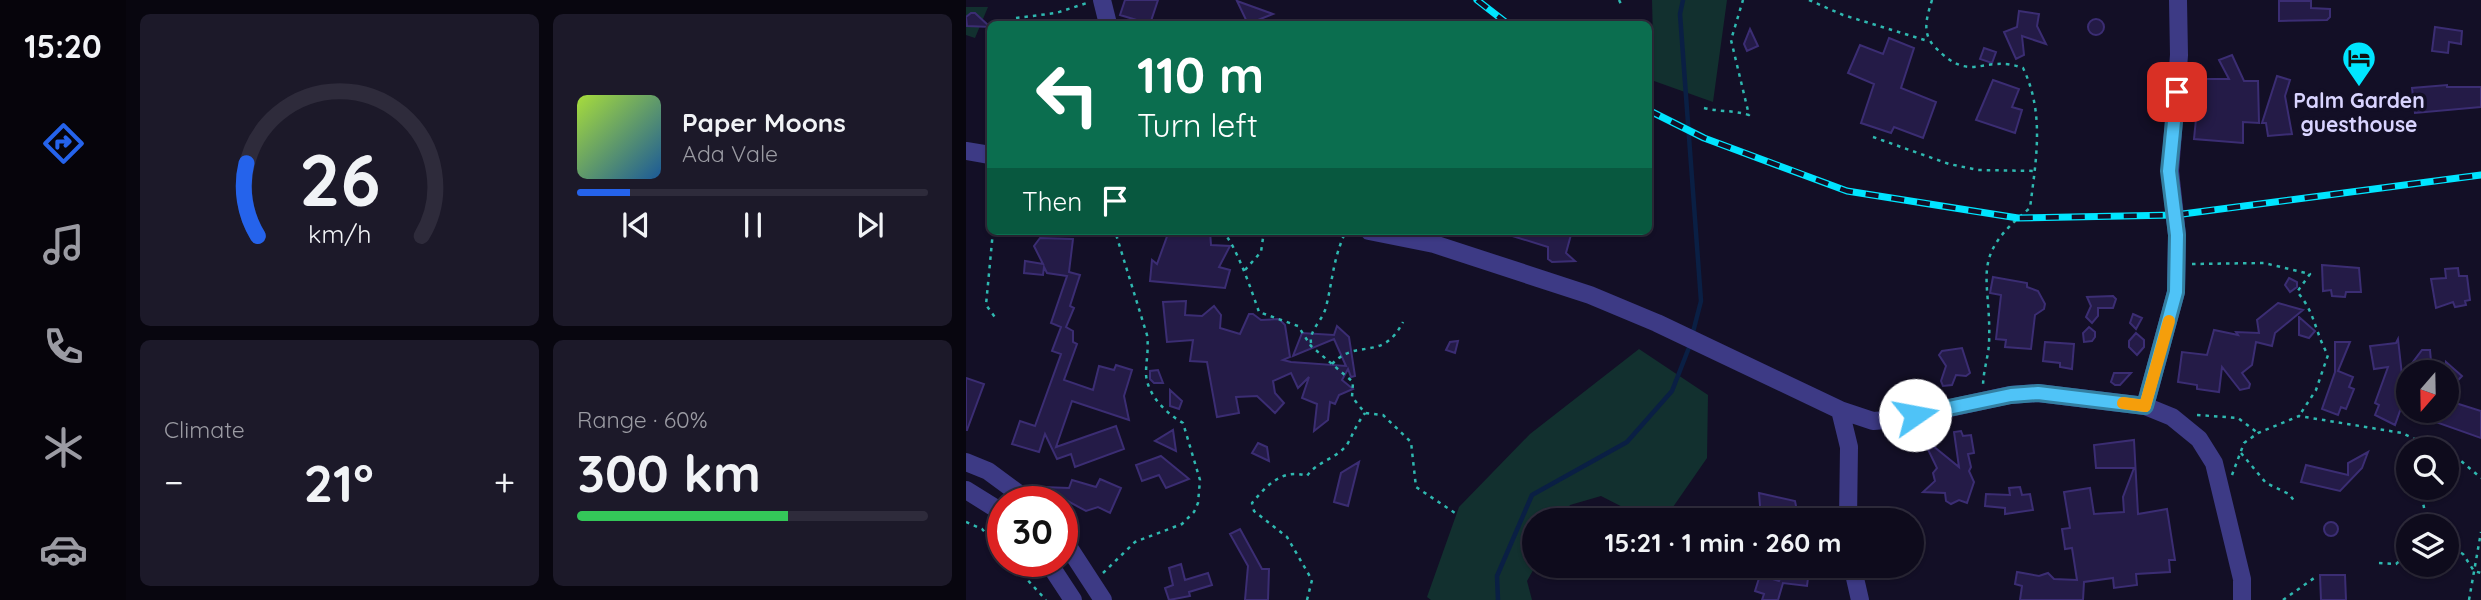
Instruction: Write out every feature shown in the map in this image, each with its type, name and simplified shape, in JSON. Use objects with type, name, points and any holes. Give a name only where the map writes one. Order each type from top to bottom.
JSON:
[{"type":"street","points":[[1102,0],[1107,21]]},
{"type":"street","points":[[2145,406],[2174,304],[2178,264],[2169,171],[2179,55],[2178,0]]},
{"type":"street","points":[[966,151],[987,154]]},
{"type":"street","points":[[1390,235],[1434,244],[1590,295],[1657,323],[1840,410],[1872,421],[1899,419],[2011,395],[2063,394],[2145,406],[2172,417],[2199,439],[2214,463],[2242,579],[2242,600]]},
{"type":"street","points":[[1840,410],[1849,447],[1848,508]]},
{"type":"street","points":[[1849,447],[1872,421]]},
{"type":"street","points":[[966,462],[988,471],[1008,486]]},
{"type":"street","points":[[966,490],[987,503]]},
{"type":"street","points":[[1078,560],[1103,600]]},
{"type":"street","points":[[1058,577],[1073,600]]},
{"type":"street","points":[[1855,578],[1860,600]]},
{"type":"path","points":[[1016,18],[1056,13],[1096,0]]},
{"type":"path","points":[[1704,108],[1718,111],[1731,109],[1749,115],[1731,40],[1743,0]]},
{"type":"path","points":[[1809,0],[1843,15],[1930,42],[1955,65],[2011,63],[2023,68],[2035,99],[2037,171],[2030,208],[2000,233],[1986,270],[1989,346],[1983,400]]},
{"type":"path","points":[[1930,42],[1925,27],[1932,0]]},
{"type":"path","points":[[1873,137],[1949,164],[1990,171],[2037,171]]},
{"type":"path","points":[[993,235],[986,305],[996,320]]},
{"type":"path","points":[[1094,583],[1135,542],[1182,524],[1198,503],[1200,480],[1183,423],[1169,415],[1153,393],[1146,376],[1149,349],[1147,335],[1116,235]]},
{"type":"path","points":[[1227,235],[1237,260],[1245,270],[1259,312],[1298,326],[1311,346],[1353,382],[1352,397],[1365,413],[1383,415],[1410,442],[1416,487],[1458,515]]},
{"type":"path","points":[[1245,270],[1261,251],[1263,235]]},
{"type":"path","points":[[1311,346],[1310,337],[1326,310],[1334,255],[1344,235]]},
{"type":"path","points":[[2178,264],[2264,263],[2310,274],[2297,292],[2316,320],[2319,340],[2329,355],[2316,390],[2299,416]]},
{"type":"path","points":[[1332,364],[1349,351],[1378,348],[1395,339],[1403,322]]},
{"type":"path","points":[[1307,600],[1312,580],[1287,537],[1254,511],[1252,503],[1264,489],[1282,476],[1293,471],[1307,476],[1322,461],[1339,451],[1347,444],[1351,430],[1365,413]]},
{"type":"path","points":[[2172,417],[2203,415],[2238,418],[2258,433]]},
{"type":"path","points":[[2222,493],[2244,443],[2258,433],[2299,416],[2402,433],[2410,437]]},
{"type":"path","points":[[2241,453],[2266,483],[2289,494],[2295,502]]},
{"type":"path","points":[[2459,460],[2481,478]]},
{"type":"path","points":[[966,522],[982,529],[987,534]]},
{"type":"path","points":[[2469,600],[2481,532]]},
{"type":"path","points":[[2459,552],[2474,571],[2481,573]]},
{"type":"path","points":[[2379,563],[2396,564]]},
{"type":"path","points":[[2283,600],[2316,576]]},
{"type":"path","points":[[1025,577],[1046,600]]},
{"type":"green space","points":[[1652,0],[1727,0],[1713,102],[1654,81]]},
{"type":"green space","points":[[966,7],[988,7],[975,38],[966,35]]},
{"type":"green space","points":[[1639,349],[1708,395],[1707,458],[1672,508],[1624,508],[1601,496],[1570,505],[1568,508],[1522,508],[1522,578],[1529,578],[1527,581],[1532,600],[1431,600],[1427,597],[1459,507],[1530,434]]},
{"type":"building","points":[[1125,0],[1158,0],[1151,21],[1120,15]]},
{"type":"building","points":[[1237,1],[1273,14],[1256,21],[1247,21]]},
{"type":"building","points":[[2279,1],[2311,1],[2311,8],[2330,9],[2330,17],[2327,20],[2279,21]]},
{"type":"building","points":[[2019,11],[2039,14],[2037,26],[2046,44],[2022,36],[2024,55],[2016,59],[2004,32],[2017,27]]},
{"type":"building","points":[[975,13],[987,27],[967,26],[966,17]]},
{"type":"building","points":[[2096,19],[2102,21],[2102,33],[2096,35],[2090,33],[2088,27],[2090,21]]},
{"type":"building","points":[[2435,27],[2462,31],[2461,44],[2449,42],[2448,53],[2432,51]]},
{"type":"building","points":[[1750,29],[1758,46],[1747,51],[1744,44]]},
{"type":"building","points":[[1889,38],[1914,48],[1901,88],[1936,102],[1923,138],[1894,127],[1891,133],[1861,123],[1874,84],[1848,73],[1860,45],[1883,54]]},
{"type":"building","points":[[1984,48],[1996,52],[1992,63],[1980,59]]},
{"type":"building","points":[[2232,55],[2244,81],[2258,81],[2259,123],[2243,122],[2243,143],[2194,139],[2200,79],[2229,79],[2219,60]]},
{"type":"building","points":[[2277,76],[2290,80],[2285,96],[2292,134],[2268,136],[2266,123],[2262,123]]},
{"type":"building","points":[[1993,80],[2019,89],[2012,107],[2022,110],[2015,133],[1976,120]]},
{"type":"building","points":[[2447,85],[2481,87],[2481,107],[2415,113],[2412,88]]},
{"type":"building","points":[[1168,235],[1210,235],[1211,245],[1230,246],[1219,267],[1230,270],[1225,288],[1150,281],[1152,260],[1157,264]]},
{"type":"building","points":[[1509,235],[1571,235],[1566,253],[1575,261],[1552,262],[1548,259],[1548,247]]},
{"type":"building","points":[[1040,238],[1073,239],[1069,272],[1080,275],[1070,306],[1074,308],[1066,327],[1073,331],[1073,342],[1077,344],[1064,380],[1093,390],[1099,366],[1114,370],[1116,365],[1132,370],[1124,396],[1129,420],[1072,401],[1056,447],[1116,426],[1124,449],[1075,467],[1071,454],[1057,459],[1045,434],[1039,452],[1012,444],[1020,421],[1035,426],[1061,354],[1052,351],[1061,327],[1051,323],[1067,276],[1047,273],[1044,267],[1043,275],[1024,273],[1025,261],[1043,264],[1034,246]]},
{"type":"building","points":[[2322,265],[2359,268],[2361,292],[2346,292],[2345,297],[2332,296],[2331,290],[2323,291]]},
{"type":"building","points":[[2458,268],[2459,276],[2467,276],[2470,300],[2465,301],[2466,305],[2455,307],[2453,302],[2436,308],[2431,279],[2446,278],[2445,269]]},
{"type":"building","points":[[1993,277],[2027,283],[2027,287],[2038,291],[2045,304],[2044,309],[2035,315],[2031,349],[2005,347],[2006,340],[1996,339],[2001,295],[1990,293]]},
{"type":"building","points":[[2289,278],[2297,282],[2297,287],[2290,292],[2285,285]]},
{"type":"building","points":[[2113,296],[2116,299],[2113,308],[2098,308],[2098,316],[2092,323],[2086,317],[2091,306],[2087,297]]},
{"type":"building","points":[[1186,301],[1185,315],[1202,316],[1214,306],[1221,315],[1220,328],[1240,334],[1249,314],[1261,320],[1279,319],[1285,325],[1290,357],[1283,360],[1291,362],[1346,366],[1334,339],[1293,356],[1302,333],[1334,335],[1337,326],[1349,337],[1355,376],[1351,377],[1348,369],[1342,380],[1353,389],[1339,395],[1335,404],[1330,402],[1328,420],[1314,431],[1317,404],[1302,398],[1309,377],[1298,388],[1291,373],[1273,381],[1275,393],[1284,403],[1275,413],[1257,396],[1236,397],[1239,413],[1217,417],[1207,362],[1190,361],[1193,340],[1167,342],[1163,302]]},
{"type":"building","points":[[2278,303],[2303,310],[2275,333],[2272,346],[2256,342],[2252,365],[2242,373],[2250,384],[2249,388],[2240,390],[2222,367],[2219,392],[2197,389],[2197,385],[2178,382],[2182,352],[2207,355],[2214,330],[2238,335],[2236,332],[2259,333],[2257,320]]},
{"type":"building","points":[[2133,314],[2142,318],[2136,329],[2130,323]]},
{"type":"building","points":[[2299,317],[2315,331],[2309,338],[2299,335]]},
{"type":"building","points":[[2089,327],[2095,332],[2095,337],[2092,341],[2084,342],[2083,333]]},
{"type":"building","points":[[2136,333],[2144,340],[2144,347],[2137,355],[2129,347],[2129,341]]},
{"type":"building","points":[[2398,339],[2400,360],[2396,360],[2395,425],[2375,415],[2379,405],[2375,403],[2388,367],[2374,369],[2370,346],[2396,343]]},
{"type":"building","points":[[1458,341],[1455,353],[1446,350],[1450,342]]},
{"type":"building","points":[[2045,342],[2074,344],[2072,369],[2060,367],[2060,363],[2043,361]]},
{"type":"building","points":[[2335,342],[2350,342],[2338,371],[2353,377],[2349,387],[2354,389],[2346,409],[2341,407],[2338,415],[2322,409],[2335,372]]},
{"type":"building","points":[[1962,348],[1970,373],[1966,376],[1956,375],[1952,385],[1943,386],[1941,381],[1946,366],[1939,355],[1942,351]]},
{"type":"building","points":[[2422,350],[2430,350],[2431,360],[2414,360]]},
{"type":"building","points":[[1158,370],[1163,383],[1154,383],[1150,379],[1150,371]]},
{"type":"building","points":[[2114,373],[2131,373],[2120,385],[2115,385],[2111,382]]},
{"type":"building","points":[[966,378],[984,384],[967,430],[966,430]]},
{"type":"building","points":[[1170,390],[1182,401],[1179,409],[1170,406]]},
{"type":"building","points":[[2459,404],[2481,411],[2481,438],[2441,424],[2459,424]]},
{"type":"building","points":[[1173,430],[1176,451],[1155,441]]},
{"type":"building","points":[[1961,431],[1963,436],[1971,435],[1974,453],[1968,454],[1971,467],[1969,471],[1974,482],[1967,503],[1959,500],[1951,504],[1946,501],[1945,493],[1923,492],[1935,481],[1933,473],[1937,468],[1922,437],[1959,467],[1954,432]]},
{"type":"building","points":[[2134,440],[2138,514],[2167,509],[2175,560],[2169,560],[2170,572],[2136,574],[2137,585],[2114,588],[2113,578],[2084,582],[2083,600],[2020,600],[2022,586],[2015,584],[2017,572],[2039,576],[2048,573],[2054,579],[2077,580],[2072,548],[2065,549],[2062,529],[2070,528],[2064,492],[2090,488],[2094,514],[2124,512],[2123,497],[2134,468],[2096,468],[2094,445]]},
{"type":"building","points":[[1258,443],[1267,447],[1269,461],[1252,453]]},
{"type":"building","points":[[2368,452],[2362,468],[2340,491],[2301,482],[2306,465],[2348,475],[2348,463]]},
{"type":"building","points":[[1161,456],[1189,479],[1166,488],[1159,475],[1142,481],[1136,465]]},
{"type":"building","points":[[1359,462],[1348,506],[1334,502],[1341,473]]},
{"type":"building","points":[[1100,479],[1121,488],[1110,513],[1098,507],[1086,511],[1078,507],[1078,486],[1070,486],[1072,480],[1096,487]]},
{"type":"building","points":[[2020,487],[2022,495],[2030,494],[2033,510],[2005,514],[2005,508],[1985,506],[1986,494],[2010,495],[2009,488]]},
{"type":"building","points":[[1759,493],[1795,501],[1796,508],[1760,508]]},
{"type":"building","points":[[2328,522],[2334,522],[2338,529],[2334,536],[2328,536],[2324,532],[2324,526]]},
{"type":"building","points":[[1240,529],[1262,569],[1269,569],[1268,600],[1245,600],[1248,566],[1230,534]]},
{"type":"building","points":[[1181,564],[1185,580],[1208,573],[1212,585],[1189,592],[1190,596],[1169,600],[1165,588],[1173,585],[1169,568]]},
{"type":"building","points":[[2320,575],[2345,575],[2346,600],[2321,600]]},
{"type":"building","points":[[1759,578],[1779,581],[1780,578],[1808,578],[1807,586],[1783,583],[1778,600],[1762,600],[1764,594],[1755,591]]},
{"type":"waterway","points":[[1683,0],[1680,14],[1701,301],[1692,336]]},
{"type":"waterway","points":[[1498,600],[1497,576],[1532,495],[1627,442],[1672,391],[1690,345]]},
{"type":"railway","points":[[1477,0],[1504,21]]},
{"type":"railway","points":[[1652,112],[1704,138],[1847,191],[2018,218],[2175,215],[2481,175]]},
{"type":"slow traffic","points":[[2123,403],[2145,406],[2169,321]]},
{"type":"place","name":"Palm Garden guesthouse","points":[[2359,88]]},
{"type":"route","points":[[1915,415],[2011,395],[2038,393],[2145,406],[2176,292],[2177,235],[2169,171],[2177,92]]}]
